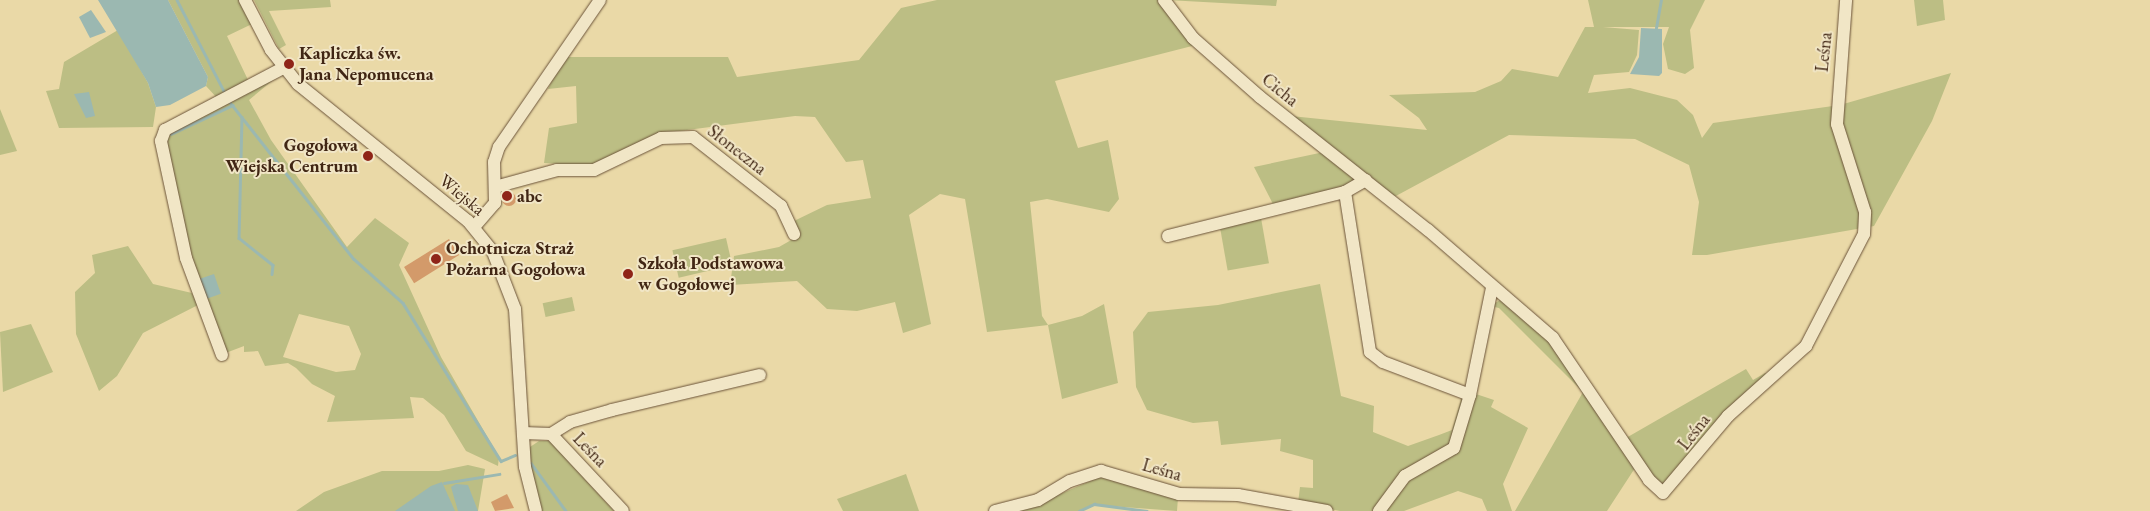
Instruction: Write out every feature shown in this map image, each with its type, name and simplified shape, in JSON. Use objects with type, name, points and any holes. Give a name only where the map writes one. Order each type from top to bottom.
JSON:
[{"type":"street","name":"Wiejska","points":[[245,0],[283,68],[313,99],[474,227],[493,252],[512,295],[523,434],[536,511]]},
{"type":"street","points":[[474,227],[493,207],[499,147],[600,0]]},
{"type":"street","name":"Cicha","points":[[1164,0],[1193,38],[1366,180]]},
{"type":"street","name":"Leśna","points":[[1366,180],[1553,338],[1657,491],[1663,493],[1673,486],[1728,416],[1806,346],[1864,234],[1865,212],[1837,124],[1846,0]]},
{"type":"street","points":[[222,355],[186,258],[161,141],[165,130],[283,68]]},
{"type":"street","name":"Słoneczna","points":[[495,187],[557,170],[594,170],[661,138],[692,137],[781,206],[794,234]]},
{"type":"street","points":[[1168,236],[1345,192],[1366,180]]},
{"type":"street","points":[[1345,192],[1370,352],[1383,362],[1470,395]]},
{"type":"street","points":[[1379,511],[1404,476],[1454,448],[1470,395],[1492,288]]},
{"type":"street","points":[[551,434],[570,422],[612,410],[760,375]]},
{"type":"street","name":"Leśna","points":[[523,434],[551,434],[623,511]]},
{"type":"street","name":"Leśna","points":[[995,511],[1038,500],[1101,472],[1179,494],[1246,496],[1326,511]]},
{"type":"green space","points":[[168,0],[240,0],[252,24],[227,36],[249,82],[218,99],[206,86],[208,77]]},
{"type":"green space","points":[[254,0],[330,0],[331,7],[269,11],[286,45],[279,49]]},
{"type":"green space","points":[[937,0],[1159,0],[1196,45],[1055,81],[1078,148],[1108,140],[1119,199],[1109,212],[1047,199],[1030,202],[1042,316],[1048,325],[987,332],[965,199],[940,194],[909,215],[931,324],[903,333],[895,302],[857,311],[827,309],[797,281],[730,285],[734,256],[779,247],[800,235],[794,221],[827,205],[871,198],[863,160],[846,162],[815,117],[795,116],[664,133],[595,166],[544,163],[549,128],[577,123],[576,86],[548,89],[563,57],[728,57],[737,77],[859,60],[901,8]]},
{"type":"green space","points":[[1167,0],[1277,0],[1276,6]]},
{"type":"green space","points":[[1588,0],[1705,0],[1690,30],[1694,68],[1685,74],[1668,69],[1663,44],[1669,27],[1603,27],[1639,30],[1637,55],[1629,72],[1594,75],[1588,93],[1630,88],[1677,100],[1693,115],[1702,138],[1713,123],[1840,105],[1951,73],[1932,121],[1874,226],[1707,255],[1692,255],[1699,202],[1689,165],[1635,139],[1509,135],[1394,197],[1291,116],[1427,130],[1419,118],[1389,95],[1475,92],[1501,81],[1512,69],[1558,77],[1585,27],[1594,27]]},
{"type":"green space","points":[[1914,0],[1943,0],[1945,20],[1917,26]]},
{"type":"green space","points":[[118,30],[148,83],[156,107],[153,127],[59,128],[46,91],[59,89],[64,62]]},
{"type":"green space","points":[[278,76],[249,100],[271,140],[347,247],[375,218],[409,243],[399,265],[441,357],[499,457],[498,466],[466,451],[444,415],[423,398],[410,397],[414,418],[327,422],[335,396],[312,384],[296,368],[288,363],[265,366],[258,351],[244,352],[244,346],[223,354],[187,241],[165,140],[168,132]],"holes":[[[299,314],[349,326],[361,354],[355,370],[336,372],[283,357]]]},
{"type":"green space","points":[[0,109],[17,151],[0,155]]},
{"type":"green space","points":[[1324,152],[1358,181],[1355,185],[1274,206],[1254,167]]},
{"type":"green space","points":[[1261,218],[1269,263],[1228,271],[1220,225]]},
{"type":"green space","points":[[726,238],[732,265],[679,278],[672,250]]},
{"type":"green space","points":[[128,246],[153,284],[192,293],[198,305],[143,333],[117,376],[99,391],[76,334],[75,292],[95,273],[92,255]]},
{"type":"green space","points":[[1320,284],[1341,396],[1374,406],[1373,432],[1408,446],[1439,435],[1452,430],[1462,396],[1476,394],[1494,400],[1491,407],[1528,428],[1503,484],[1512,511],[1487,511],[1482,499],[1458,491],[1404,511],[1340,511],[1298,503],[1300,487],[1313,488],[1313,460],[1280,451],[1281,439],[1221,445],[1218,421],[1193,423],[1147,410],[1136,387],[1133,332],[1148,312],[1218,305]]},
{"type":"green space","points":[[572,297],[575,311],[546,317],[543,303]]},
{"type":"green space","points":[[1500,300],[1547,336],[1635,468],[1607,511],[1515,511],[1583,392],[1499,308],[1490,306]]},
{"type":"green space","points":[[1104,304],[1118,383],[1062,399],[1048,325],[1082,316]]},
{"type":"green space","points":[[31,324],[53,372],[3,392],[0,332]]},
{"type":"green space","points":[[1746,369],[1753,380],[1765,373],[1770,376],[1678,475],[1659,488],[1626,438]]},
{"type":"green space","points":[[539,441],[550,441],[614,511],[541,511],[530,472],[530,447]]},
{"type":"green space","points":[[468,465],[485,469],[478,511],[296,511],[324,492],[382,471],[439,471]]},
{"type":"green space","points":[[906,474],[919,511],[843,511],[837,499]]},
{"type":"green space","points":[[1104,475],[1178,498],[1177,511],[1096,505],[1080,511],[1021,511]]},
{"type":"water","points":[[98,0],[168,0],[208,77],[206,86],[170,105],[156,107],[148,83]]},
{"type":"water","points":[[91,10],[106,32],[90,38],[79,17]]},
{"type":"water","points":[[1641,28],[1662,29],[1662,73],[1659,76],[1630,74],[1639,57]]},
{"type":"water","points":[[89,92],[95,116],[86,118],[74,94]]},
{"type":"water","points":[[214,274],[221,294],[205,299],[198,280]]},
{"type":"water","points":[[442,482],[455,511],[395,511],[431,486]]},
{"type":"water","points":[[456,484],[468,485],[478,511],[458,511],[451,487]]},
{"type":"building","name":"abc","points":[[506,192],[512,192],[516,199],[512,206],[506,206],[502,202],[502,196]]},
{"type":"building","name":"Ochotnicza Straż Pożarna Gogołowa","points":[[449,239],[459,255],[414,283],[404,267]]},
{"type":"building","points":[[507,494],[514,508],[495,511],[491,502]]},
{"type":"waterway","points":[[177,0],[225,93]]},
{"type":"waterway","points":[[1656,28],[1661,0]]},
{"type":"waterway","points":[[229,101],[354,259],[403,303],[501,461]]},
{"type":"waterway","points":[[171,134],[233,105]]},
{"type":"waterway","points":[[242,117],[239,238],[273,265],[272,274]]},
{"type":"waterway","points":[[501,461],[515,455]]},
{"type":"waterway","points":[[531,463],[566,511]]},
{"type":"waterway","points":[[444,483],[499,474]]},
{"type":"waterway","points":[[1079,511],[1094,504],[1147,511]]},
{"type":"place","name":"Kapliczka św. Jana Nepomucena","points":[[289,64]]},
{"type":"place","name":"Gogołowa Wiejska Centrum","points":[[368,156]]},
{"type":"place","name":"abc","points":[[507,196]]},
{"type":"place","name":"Ochotnicza Straż Pożarna Gogołowa","points":[[436,259]]},
{"type":"place","name":"Szkoła Podstawowa w Gogołowej","points":[[628,274]]}]
